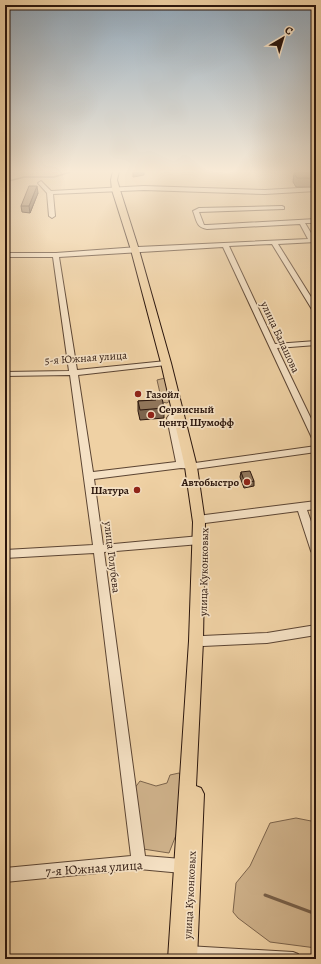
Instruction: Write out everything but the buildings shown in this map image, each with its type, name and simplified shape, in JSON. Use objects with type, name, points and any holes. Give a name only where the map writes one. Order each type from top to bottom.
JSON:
[{"type":"main road","name":"улица Куконковых","points":[[127,216],[167,362],[189,466],[205,520],[206,549],[203,641],[184,957]]},
{"type":"main road","name":"улица Куконковых","points":[[167,362],[196,495],[200,540],[182,866],[184,957]]},
{"type":"street","points":[[198,216],[202,226],[316,221]]},
{"type":"street","points":[[301,221],[314,240]]},
{"type":"street","points":[[5,255],[56,255],[137,249],[314,240]]},
{"type":"street","points":[[274,242],[316,311]]},
{"type":"street","name":"улица Балашова","points":[[225,245],[316,438]]},
{"type":"street","name":"улица Голубева","points":[[56,255],[99,549],[139,862]]},
{"type":"street","points":[[273,346],[316,343]]},
{"type":"street","name":"5-я Южная улица","points":[[5,374],[74,373],[167,362]]},
{"type":"street","points":[[89,476],[189,466],[316,449]]},
{"type":"street","points":[[205,520],[316,505]]},
{"type":"street","points":[[302,508],[316,551]]},
{"type":"street","points":[[5,554],[99,549],[200,540]]},
{"type":"street","points":[[203,641],[260,638],[316,630]]},
{"type":"street","name":"7-я Южная улица","points":[[5,875],[139,862],[182,866]]},
{"type":"street","points":[[184,957],[293,959]]},
{"type":"shaded area","points":[[165,378],[171,400],[167,403],[162,402],[157,380]]},
{"type":"shaded area","points":[[179,773],[182,779],[178,830],[169,853],[143,849],[134,789],[140,781],[156,786],[167,783],[170,775]]},
{"type":"shaded area","points":[[296,818],[316,822],[316,948],[270,942],[238,918],[233,912],[236,883],[250,866],[270,823]]},
{"type":"waterway","points":[[265,895],[316,914]]},
{"type":"place","name":"Газойл","points":[[138,394]]},
{"type":"place","name":"Сервисный центр Шумофф","points":[[151,415]]},
{"type":"place","name":"Автобыстро","points":[[247,482]]},
{"type":"place","name":"Шатура","points":[[137,490]]}]
